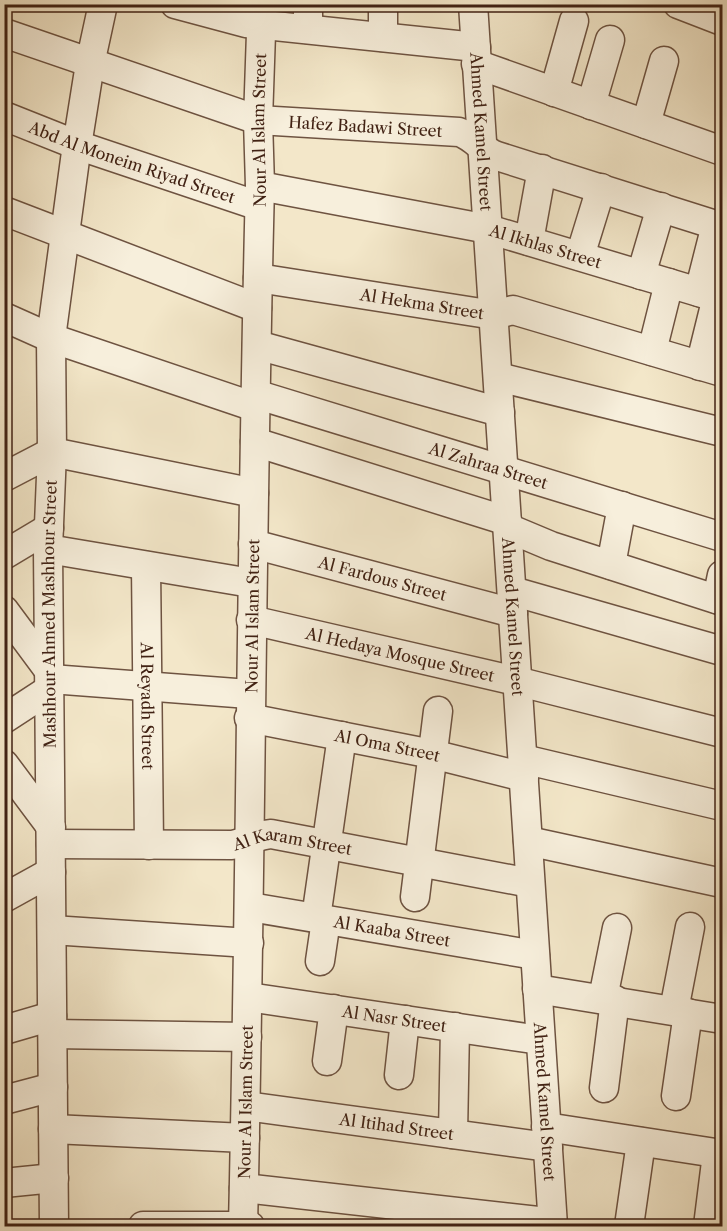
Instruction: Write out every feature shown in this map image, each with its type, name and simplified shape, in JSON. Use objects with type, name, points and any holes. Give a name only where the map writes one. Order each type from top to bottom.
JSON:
[{"type":"street","name":"Mashhour Ahmed Mashhour Street","points":[[54,1227],[49,539],[52,452],[51,338],[63,235],[77,145],[90,64],[103,4]]},
{"type":"street","points":[[176,4],[246,23],[262,14],[308,17],[383,37],[476,55],[554,92],[646,124],[720,142]]},
{"type":"street","points":[[383,4],[383,37]]},
{"type":"street","name":"Ahmed Kamel Street","points":[[473,4],[553,1227]]},
{"type":"street","points":[[678,4],[723,21]]},
{"type":"street","name":"Nour Al Islam Street","points":[[243,1226],[251,838],[249,706],[251,583],[260,196],[258,120],[262,14]]},
{"type":"street","points":[[554,92],[574,21]]},
{"type":"street","name":"Hafez Badawi Street","points":[[4,33],[258,120],[459,132],[477,141],[483,148],[497,156],[719,226]]},
{"type":"street","points":[[591,105],[610,40]]},
{"type":"street","points":[[646,124],[664,62]]},
{"type":"street","name":"Abd Al Moneim Riyad Street","points":[[4,116],[77,145],[260,196]]},
{"type":"street","points":[[529,241],[542,169]]},
{"type":"street","points":[[579,256],[601,188]]},
{"type":"street","name":"Al Ikhlas Street","points":[[260,196],[488,229],[713,296]]},
{"type":"street","points":[[641,274],[661,207]]},
{"type":"street","points":[[4,210],[63,235],[257,308]]},
{"type":"street","points":[[711,369],[713,296],[719,226]]},
{"type":"street","name":"Al Hekma Street","points":[[258,278],[494,315],[513,310],[711,369]]},
{"type":"street","points":[[652,351],[669,283]]},
{"type":"street","name":"Al Zahraa Street","points":[[4,317],[51,338],[255,400],[504,470],[723,537]]},
{"type":"street","points":[[256,345],[500,412]]},
{"type":"street","points":[[498,377],[723,432]]},
{"type":"street","points":[[255,442],[508,525],[551,546],[610,565],[721,592]]},
{"type":"street","points":[[4,477],[52,452],[254,493]]},
{"type":"street","points":[[610,565],[622,506]]},
{"type":"street","points":[[4,555],[49,539],[146,566],[251,583]]},
{"type":"street","name":"Al Fardous Street","points":[[253,544],[723,651]]},
{"type":"street","name":"Al Reyadh Street","points":[[146,566],[149,846]]},
{"type":"street","points":[[4,610],[50,680],[4,719]]},
{"type":"street","name":"Al Hedaya Mosque Street","points":[[251,620],[516,681],[723,733]]},
{"type":"street","name":"Al Oma Street","points":[[50,680],[149,688],[249,706],[342,736],[723,806]]},
{"type":"street","points":[[416,897],[438,711]]},
{"type":"street","points":[[320,961],[326,844],[342,736]]},
{"type":"street","points":[[4,764],[51,836]]},
{"type":"street","name":"Al Karam Street","points":[[51,836],[149,846],[232,845],[272,834],[530,883]]},
{"type":"street","points":[[528,841],[723,884]]},
{"type":"street","points":[[4,898],[51,872]]},
{"type":"street","name":"Al Kaaba Street","points":[[250,907],[535,955]]},
{"type":"street","points":[[676,1096],[681,1012],[690,927]]},
{"type":"street","points":[[604,1088],[609,999],[617,928]]},
{"type":"street","points":[[51,930],[249,943]]},
{"type":"street","points":[[537,989],[723,1019]]},
{"type":"street","name":"Al Nasr Street","points":[[248,996],[540,1040]]},
{"type":"street","points":[[327,1061],[334,1009]]},
{"type":"street","points":[[399,1075],[405,1020]]},
{"type":"street","points":[[4,1030],[52,1025],[247,1037]]},
{"type":"street","points":[[453,1134],[455,1027]]},
{"type":"street","points":[[4,1100],[53,1087]]},
{"type":"street","name":"Al Itihad Street","points":[[246,1106],[453,1134],[641,1142],[720,1154]]},
{"type":"street","points":[[53,1129],[245,1138]]},
{"type":"street","points":[[629,1227],[641,1142]]},
{"type":"street","points":[[708,1227],[720,1154]]},
{"type":"street","points":[[4,1183],[54,1178]]},
{"type":"street","points":[[244,1188],[547,1222],[553,1227]]},
{"type":"street","points":[[142,1227],[250,1227]]}]
